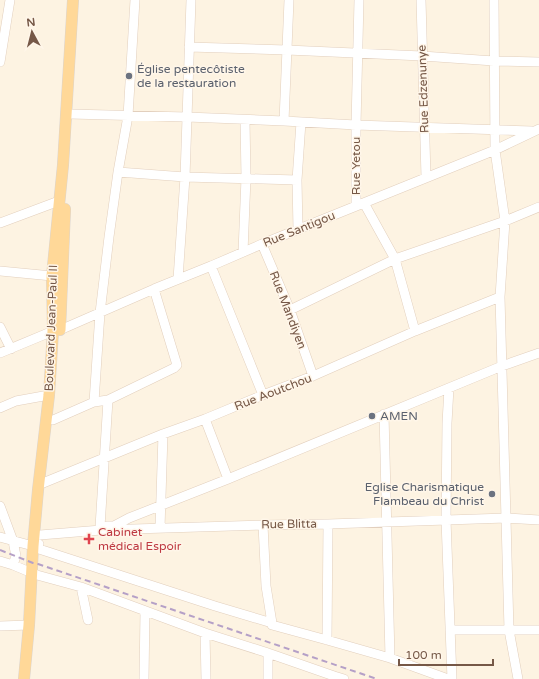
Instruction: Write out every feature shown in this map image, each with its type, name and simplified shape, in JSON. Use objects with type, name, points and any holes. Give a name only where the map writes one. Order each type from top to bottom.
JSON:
[{"type":"main road","name":"Boulevard Jean-Paul II","points":[[38,543],[38,490],[57,330],[52,276],[66,122],[73,0]]},
{"type":"main road","name":"Boulevard Jean-Paul II","points":[[24,679],[43,482],[53,420],[76,0]]},
{"type":"main road","name":"Boulevard Jean-Paul II","points":[[31,679],[34,574]]},
{"type":"street","points":[[0,62],[10,0]]},
{"type":"street","points":[[94,402],[100,313],[118,172],[128,116],[135,0]]},
{"type":"street","points":[[178,279],[185,177],[191,0]]},
{"type":"street","points":[[284,121],[290,0]]},
{"type":"street","name":"Rue Yetou","points":[[359,0],[356,125],[360,204]]},
{"type":"street","name":"Rue Edzenunye","points":[[421,0],[426,177]]},
{"type":"street","points":[[494,0],[495,150],[505,221],[500,297],[509,630],[518,679]]},
{"type":"street","points":[[189,47],[539,62]]},
{"type":"street","points":[[70,114],[187,117],[495,130],[537,130]]},
{"type":"street","points":[[243,252],[246,178],[245,120]]},
{"type":"street","points":[[298,230],[297,180],[301,122]]},
{"type":"street","name":"Rue Santigou","points":[[0,353],[100,313],[262,244],[495,150],[537,130]]},
{"type":"street","points":[[118,172],[185,177],[297,180]]},
{"type":"street","points":[[0,223],[59,201]]},
{"type":"street","points":[[360,204],[395,259],[415,331]]},
{"type":"street","points":[[290,310],[395,259],[505,221],[539,207]]},
{"type":"street","name":"Rue Mandiyen","points":[[262,244],[290,310],[313,376]]},
{"type":"street","points":[[211,266],[263,395]]},
{"type":"street","points":[[0,270],[52,276]]},
{"type":"street","points":[[53,420],[94,402],[108,400],[174,368],[177,365],[154,289]]},
{"type":"street","name":"Rue Aoutchou","points":[[43,482],[313,376],[415,331],[500,297]]},
{"type":"street","points":[[0,327],[11,349]]},
{"type":"street","points":[[108,400],[100,529],[114,526],[128,518],[161,504],[502,366],[539,353]]},
{"type":"street","points":[[449,388],[447,423],[446,520],[452,679]]},
{"type":"street","points":[[0,408],[16,401],[49,395]]},
{"type":"street","points":[[384,414],[390,658]]},
{"type":"street","points":[[205,418],[228,478]]},
{"type":"street","points":[[160,528],[163,434]]},
{"type":"street","points":[[0,506],[13,541],[16,556],[13,565]]},
{"type":"street","name":"Rue Blitta","points":[[38,543],[100,529],[506,518],[539,520]]},
{"type":"street","points":[[327,640],[328,524]]},
{"type":"street","points":[[263,525],[266,586],[272,623]]},
{"type":"street","points":[[0,537],[13,541],[38,543],[215,606],[272,623],[272,625],[390,658],[448,679]]},
{"type":"street","points":[[0,561],[34,574],[81,587],[205,633],[268,653],[329,677],[344,679]]},
{"type":"street","points":[[81,587],[88,620]]},
{"type":"street","points":[[144,679],[145,611]]},
{"type":"street","points":[[0,626],[29,625]]},
{"type":"street","points":[[450,630],[539,630]]},
{"type":"street","points":[[205,633],[206,679]]},
{"type":"street","points":[[268,653],[268,679]]},
{"type":"railway","points":[[0,550],[33,563],[377,679]]},
{"type":"place","name":"Église pentecôtiste de la restauration","points":[[129,76]]},
{"type":"place","name":"AMEN","points":[[372,416]]},
{"type":"place","name":"Eglise Charismatique Flambeau du Christ","points":[[492,494]]},
{"type":"place","name":"Cabinet médical Espoir","points":[[89,539]]}]
